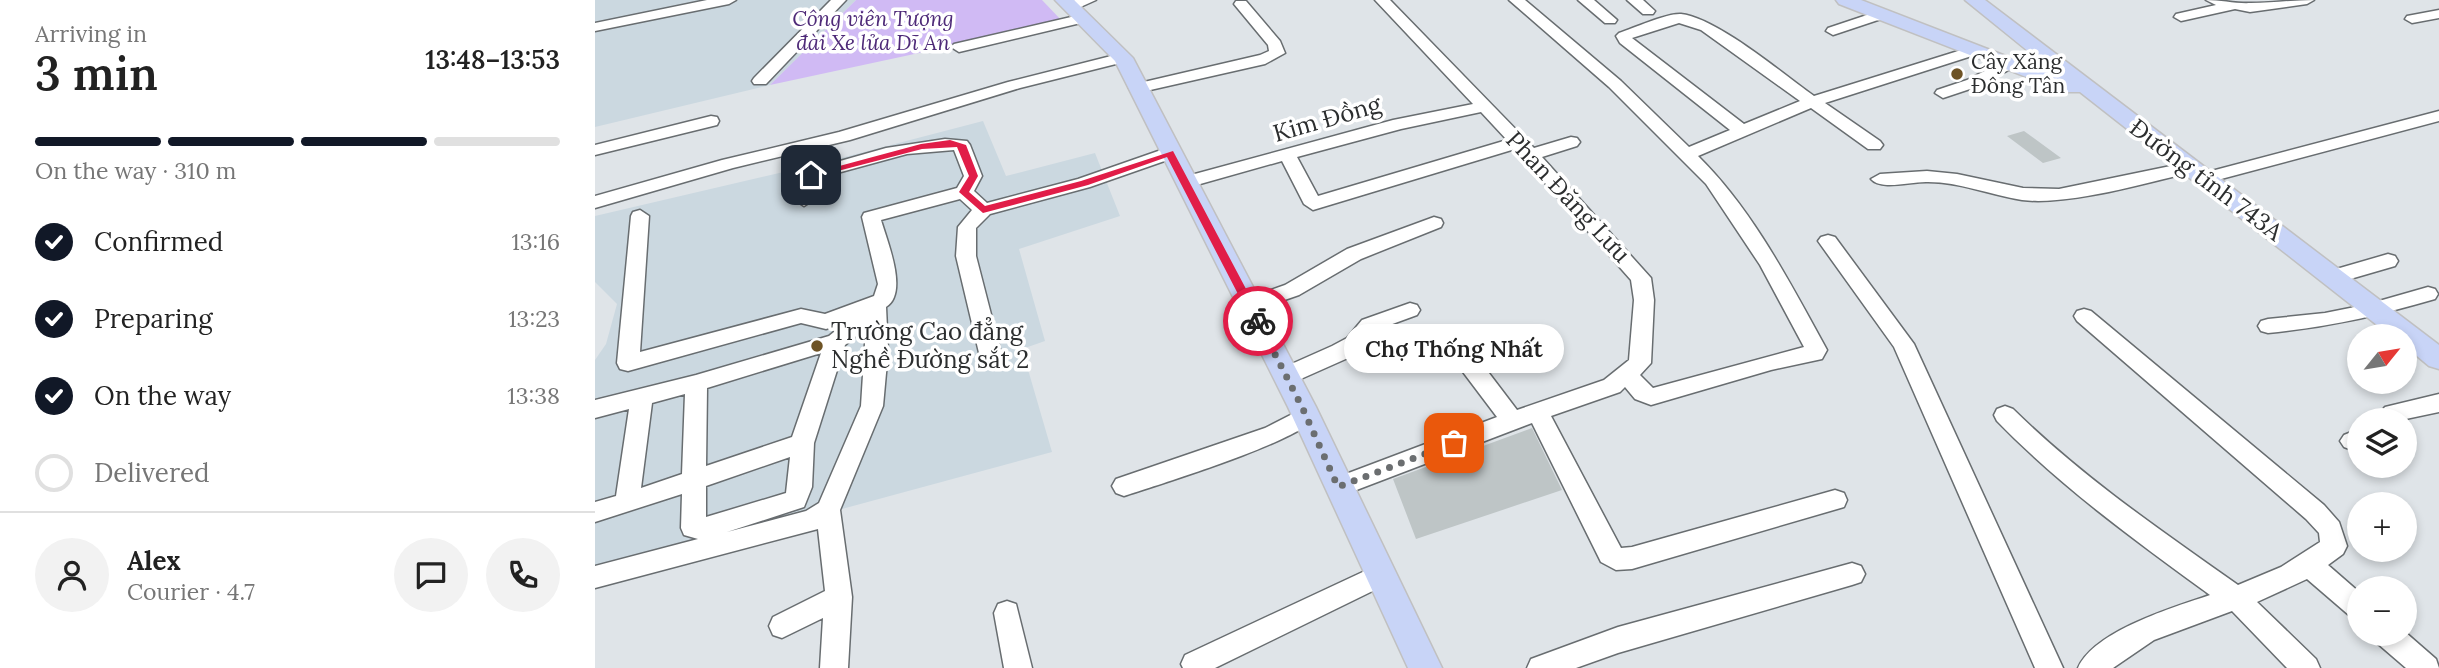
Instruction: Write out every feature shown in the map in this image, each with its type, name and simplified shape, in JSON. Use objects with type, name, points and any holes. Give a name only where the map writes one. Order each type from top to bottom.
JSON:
[{"type":"main road","points":[[1845,0],[1876,7],[2022,59],[2101,99]]},
{"type":"main road","name":"Đường tỉnh 743A","points":[[1974,0],[2022,59],[2070,76],[2374,309],[2435,352]]},
{"type":"main road","points":[[1077,6],[1123,58],[1306,416],[1425,668]]},
{"type":"main road","points":[[1876,7],[1976,50],[2022,59]]},
{"type":"street","points":[[595,27],[729,0]]},
{"type":"street","points":[[760,81],[839,0]]},
{"type":"street","name":"Phan Đăng Lưu","points":[[1382,0],[1482,107],[1525,148],[1641,278],[1644,300],[1640,363],[1626,374]]},
{"type":"street","points":[[1338,487],[1612,386],[1626,374],[1643,393],[1651,397],[1771,362],[1814,353],[1816,350],[1769,262],[1712,180],[1615,84],[1516,0]]},
{"type":"street","points":[[1585,0],[1610,20]]},
{"type":"street","points":[[1634,0],[1648,11]]},
{"type":"street","points":[[2213,0],[2230,6]]},
{"type":"street","points":[[2181,17],[2230,6],[2267,7],[2307,0]]},
{"type":"street","points":[[1137,88],[1265,59],[1277,53],[1275,44],[1241,4]]},
{"type":"street","points":[[959,47],[1077,6]]},
{"type":"street","points":[[1833,31],[1876,7]]},
{"type":"street","points":[[2412,19],[2439,14]]},
{"type":"street","points":[[1740,130],[1625,40],[1624,36],[1679,18],[1706,27],[1874,145]]},
{"type":"street","points":[[1693,152],[1811,102],[1976,50]]},
{"type":"street","points":[[595,202],[728,164],[843,136],[1014,85],[1123,58]]},
{"type":"street","points":[[1943,93],[1973,83],[2022,59]]},
{"type":"street","name":"Kim Đồng","points":[[1186,183],[1399,124],[1482,107]]},
{"type":"street","points":[[1880,179],[1927,176],[1957,179],[2023,194],[2059,195],[2198,172],[2439,116]]},
{"type":"street","points":[[595,150],[711,121]]},
{"type":"street","points":[[1288,156],[1313,204],[1525,148],[1571,142]]},
{"type":"street","points":[[640,216],[628,363],[801,316],[826,322],[883,300],[888,284],[871,217],[964,192],[973,176],[961,145],[950,143],[921,147],[811,175],[804,200]]},
{"type":"street","points":[[991,356],[966,256],[967,228],[983,210],[1084,183],[1170,153]]},
{"type":"street","points":[[964,192],[983,210]]},
{"type":"street","points":[[1249,305],[1292,290],[1354,254],[1433,223]]},
{"type":"street","points":[[1828,241],[1903,344],[2049,668]]},
{"type":"street","points":[[2333,277],[2388,261]]},
{"type":"street","points":[[2268,326],[2325,320],[2428,294]]},
{"type":"street","points":[[595,409],[696,383],[836,341],[862,320],[870,307]]},
{"type":"street","points":[[834,668],[839,597],[829,516],[872,406],[877,351],[870,307]]},
{"type":"street","points":[[1286,376],[1340,352],[1354,343],[1369,325],[1411,310]]},
{"type":"street","points":[[2084,316],[2315,512],[2330,529],[2334,547],[2311,566],[2238,600],[2142,632],[2091,668]]},
{"type":"street","points":[[696,383],[693,528],[702,529],[795,500],[800,487],[802,443],[836,341]]},
{"type":"street","points":[[1468,362],[1512,421]]},
{"type":"street","points":[[627,503],[642,395]]},
{"type":"street","points":[[2416,408],[2439,403]]},
{"type":"street","points":[[1539,414],[1610,554],[1616,559],[1632,558],[1835,500]]},
{"type":"street","points":[[2005,415],[2045,454],[2150,537],[2238,600],[2306,668]]},
{"type":"street","points":[[1124,486],[1273,434],[1306,416]]},
{"type":"street","points":[[595,512],[802,443]]},
{"type":"street","points":[[595,578],[829,516]]},
{"type":"street","points":[[595,587],[829,516]]},
{"type":"street","points":[[2311,566],[2347,598]]},
{"type":"street","points":[[1195,664],[1382,574]]},
{"type":"street","points":[[1541,668],[1618,640],[1852,574]]},
{"type":"street","points":[[782,626],[839,597]]},
{"type":"street","points":[[1007,613],[1017,668]]},
{"type":"street","points":[[2401,646],[2426,668]]},
{"type":"shaded area","points":[[595,0],[856,0],[770,85],[595,127]]},
{"type":"shaded area","name":"Trường Cao đẳng Nghề Đường sắt 2","points":[[983,121],[1006,176],[1095,153],[1120,216],[1019,249],[1045,341],[1022,349],[1052,452],[595,576],[595,360],[606,344],[617,304],[595,282],[595,216],[818,164]]},
{"type":"green space","name":"Công viên Tượng đài Xe lửa Dĩ An","points":[[856,0],[1042,0],[1063,22],[770,85]]},
{"type":"building","points":[[2024,131],[2061,158],[2043,163],[2007,136]]},
{"type":"building","points":[[1532,428],[1562,490],[1416,539],[1393,479]]},
{"type":"way so far","points":[[1258,321],[1302,407],[1338,487],[1454,443]]},
{"type":"place","name":"Cây Xăng Đông Tân","points":[[1957,74]]},
{"type":"place","name":"Trường Cao đẳng Nghề Đường sắt 2","points":[[817,346]]},
{"type":"place","name":"Chợ Thống Nhất","points":[[1454,443]]},
{"type":"route","points":[[811,175],[921,147],[950,143],[961,145],[973,176],[964,192],[983,210],[1084,183],[1170,153],[1258,321]]}]
